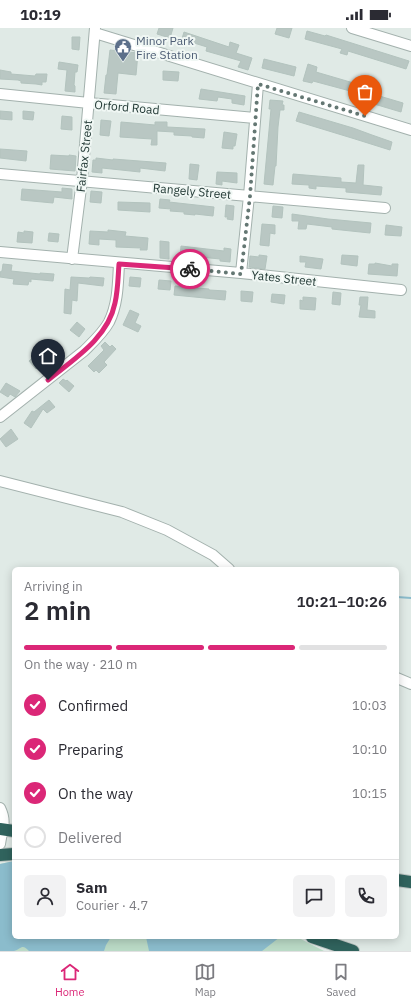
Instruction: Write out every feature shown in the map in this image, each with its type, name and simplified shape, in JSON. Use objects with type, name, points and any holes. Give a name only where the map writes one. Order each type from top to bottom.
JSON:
[{"type":"highway","points":[[0,855],[12,854]]},
{"type":"highway","points":[[399,880],[411,882]]},
{"type":"highway","points":[[318,939],[353,951]]},
{"type":"street","points":[[352,28],[411,46]]},
{"type":"street","points":[[95,30],[258,84],[410,130]]},
{"type":"street","name":"Fairfax Street","points":[[72,259],[82,180],[95,30]]},
{"type":"street","points":[[241,274],[250,196],[258,84]]},
{"type":"street","name":"Orford Road","points":[[0,94],[255,118]]},
{"type":"street","name":"Rangely Street","points":[[0,174],[82,180],[385,208]]},
{"type":"street","name":"Yates Street","points":[[0,252],[401,290]]},
{"type":"street","points":[[0,417],[84,351],[105,329],[116,303],[119,264]]},
{"type":"street","points":[[0,481],[122,512],[167,530],[213,555],[228,567]]},
{"type":"street","points":[[399,679],[411,684]]},
{"type":"street","points":[[0,808],[3,814],[5,830],[0,844]]},
{"type":"green space","points":[[12,861],[12,939],[301,939],[324,951],[0,951],[0,864]]},
{"type":"water","points":[[12,861],[12,939],[110,939],[104,951],[29,951],[25,947],[22,947],[14,951],[0,951],[0,864]]},
{"type":"water","points":[[146,939],[277,939],[262,951],[149,951]]},
{"type":"building","points":[[159,28],[173,28],[170,38],[157,34]]},
{"type":"building","points":[[277,28],[292,28],[289,38],[275,34]]},
{"type":"building","points":[[307,31],[326,35],[409,61],[406,69],[348,51],[347,55],[340,53],[342,49],[305,39]]},
{"type":"building","points":[[184,32],[229,47],[230,42],[239,45],[236,53],[252,58],[248,70],[238,67],[241,61],[206,51],[207,47],[194,43],[193,46],[181,42]]},
{"type":"building","points":[[72,37],[80,37],[79,50],[72,49]]},
{"type":"building","points":[[110,50],[138,53],[136,75],[118,73],[116,94],[104,93]]},
{"type":"building","points":[[264,59],[296,67],[294,76],[262,68]]},
{"type":"building","points":[[59,62],[78,65],[77,72],[75,72],[75,92],[65,91],[67,70],[58,69]]},
{"type":"building","points":[[308,64],[317,67],[316,72],[357,84],[354,92],[313,81],[312,83],[303,81]]},
{"type":"building","points":[[0,70],[11,72],[11,74],[35,76],[36,74],[47,74],[46,82],[42,82],[42,85],[21,83],[21,81],[18,80],[0,79]]},
{"type":"building","points":[[163,71],[179,72],[178,81],[163,80]]},
{"type":"building","points":[[201,89],[245,96],[244,105],[232,103],[232,99],[218,97],[217,101],[199,99]]},
{"type":"building","points":[[366,92],[403,103],[401,112],[364,101]]},
{"type":"building","points":[[270,100],[283,101],[282,105],[284,105],[284,110],[280,110],[276,166],[273,185],[264,184],[271,109],[269,109]]},
{"type":"building","points":[[0,111],[12,112],[12,120],[0,119]]},
{"type":"building","points":[[23,111],[34,112],[33,120],[23,119]]},
{"type":"building","points":[[299,112],[353,128],[392,142],[390,150],[296,121]]},
{"type":"building","points":[[62,116],[72,117],[72,130],[61,129]]},
{"type":"building","points":[[101,120],[111,121],[109,136],[100,135]]},
{"type":"building","points":[[121,122],[155,125],[155,122],[167,122],[167,127],[205,129],[204,138],[174,135],[174,132],[157,131],[157,145],[151,145],[152,139],[120,137]]},
{"type":"building","points":[[224,132],[237,134],[233,149],[222,148]]},
{"type":"building","points":[[0,149],[27,151],[26,161],[0,158]]},
{"type":"building","points":[[51,155],[76,156],[75,171],[50,169]]},
{"type":"building","points":[[96,158],[166,163],[165,171],[140,168],[140,172],[102,168],[102,173],[92,172],[93,160],[96,160]]},
{"type":"building","points":[[190,164],[199,165],[197,180],[189,179]]},
{"type":"building","points":[[358,165],[364,165],[363,185],[382,187],[381,195],[346,192],[346,188],[316,186],[316,189],[309,188],[309,185],[292,184],[293,174],[341,178],[341,182],[356,183]]},
{"type":"building","points":[[217,172],[237,173],[237,183],[222,181],[222,185],[216,184]]},
{"type":"building","points":[[62,188],[72,189],[72,199],[54,197],[53,203],[21,200],[22,189],[62,192]]},
{"type":"building","points":[[91,191],[102,192],[101,203],[90,202]]},
{"type":"building","points":[[160,199],[170,200],[169,202],[214,207],[213,216],[184,214],[184,212],[170,211],[171,209],[159,208]]},
{"type":"building","points":[[118,202],[150,203],[150,212],[118,210]]},
{"type":"building","points":[[226,205],[234,206],[233,220],[225,217]]},
{"type":"building","points":[[273,206],[283,207],[282,218],[272,217]]},
{"type":"building","points":[[292,214],[371,223],[370,233],[332,229],[332,227],[307,224],[306,229],[298,229],[299,221],[292,221]]},
{"type":"building","points":[[262,224],[275,225],[275,234],[270,233],[269,246],[260,245]]},
{"type":"building","points":[[386,225],[402,227],[401,236],[385,235]]},
{"type":"building","points":[[108,230],[126,232],[125,236],[148,238],[147,250],[140,250],[141,248],[116,247],[116,240],[99,239],[99,245],[89,244],[90,231],[108,232]]},
{"type":"building","points":[[24,231],[33,232],[32,243],[17,242],[18,232],[24,233]]},
{"type":"building","points":[[49,233],[59,234],[58,242],[48,241]]},
{"type":"building","points":[[160,241],[169,242],[169,259],[160,258]]},
{"type":"building","points":[[181,246],[224,251],[224,248],[231,249],[230,262],[220,261],[220,259],[190,256],[189,259],[180,258]]},
{"type":"building","points":[[259,255],[267,256],[265,269],[249,267],[250,256],[259,257]]},
{"type":"building","points":[[342,255],[358,256],[357,266],[341,264]]},
{"type":"building","points":[[300,256],[323,259],[321,269],[305,267],[306,262],[300,262]]},
{"type":"building","points":[[375,263],[392,266],[392,264],[398,264],[397,276],[368,274],[369,264]]},
{"type":"building","points":[[3,264],[12,265],[11,271],[54,274],[53,281],[31,279],[31,282],[29,281],[28,285],[13,284],[14,279],[0,277]]},
{"type":"building","points":[[71,277],[104,278],[103,286],[78,283],[77,301],[72,300],[71,314],[64,313],[65,289],[70,290]]},
{"type":"building","points":[[130,277],[141,278],[140,287],[129,286]]},
{"type":"building","points":[[159,280],[171,281],[170,290],[158,289]]},
{"type":"building","points":[[175,286],[226,291],[225,300],[174,295]]},
{"type":"building","points":[[241,291],[253,292],[252,302],[241,301]]},
{"type":"building","points":[[333,292],[341,293],[340,305],[332,304]]},
{"type":"building","points":[[272,294],[285,295],[284,304],[271,302]]},
{"type":"building","points":[[303,297],[316,298],[315,310],[300,309],[300,300],[303,301]]},
{"type":"building","points":[[360,297],[368,297],[367,310],[375,311],[375,318],[359,317],[361,305],[359,305]]},
{"type":"building","points":[[130,310],[139,314],[135,323],[141,326],[138,332],[123,325]]},
{"type":"building","points":[[77,322],[85,329],[79,337],[70,330]]},
{"type":"building","points":[[105,342],[110,347],[112,345],[116,349],[104,362],[107,365],[99,373],[96,370],[94,372],[88,366],[104,350],[101,346]]},
{"type":"building","points":[[44,348],[51,356],[36,369],[29,361]]},
{"type":"building","points":[[63,379],[66,381],[67,380],[74,386],[69,392],[59,383]]},
{"type":"building","points":[[6,383],[20,391],[15,397],[10,394],[8,397],[0,392]]},
{"type":"building","points":[[49,400],[55,407],[47,413],[43,409],[31,428],[24,423],[32,411],[34,412]]},
{"type":"building","points":[[11,429],[18,439],[6,447],[0,439]]},
{"type":"waterway","points":[[399,597],[411,598]]},
{"type":"way so far","points":[[190,269],[241,274],[250,196],[258,84],[365,116]]},
{"type":"place","name":"Minor Park Fire Station","points":[[123,62]]},
{"type":"route","points":[[48,380],[84,351],[105,329],[116,303],[119,264],[190,269]]}]
